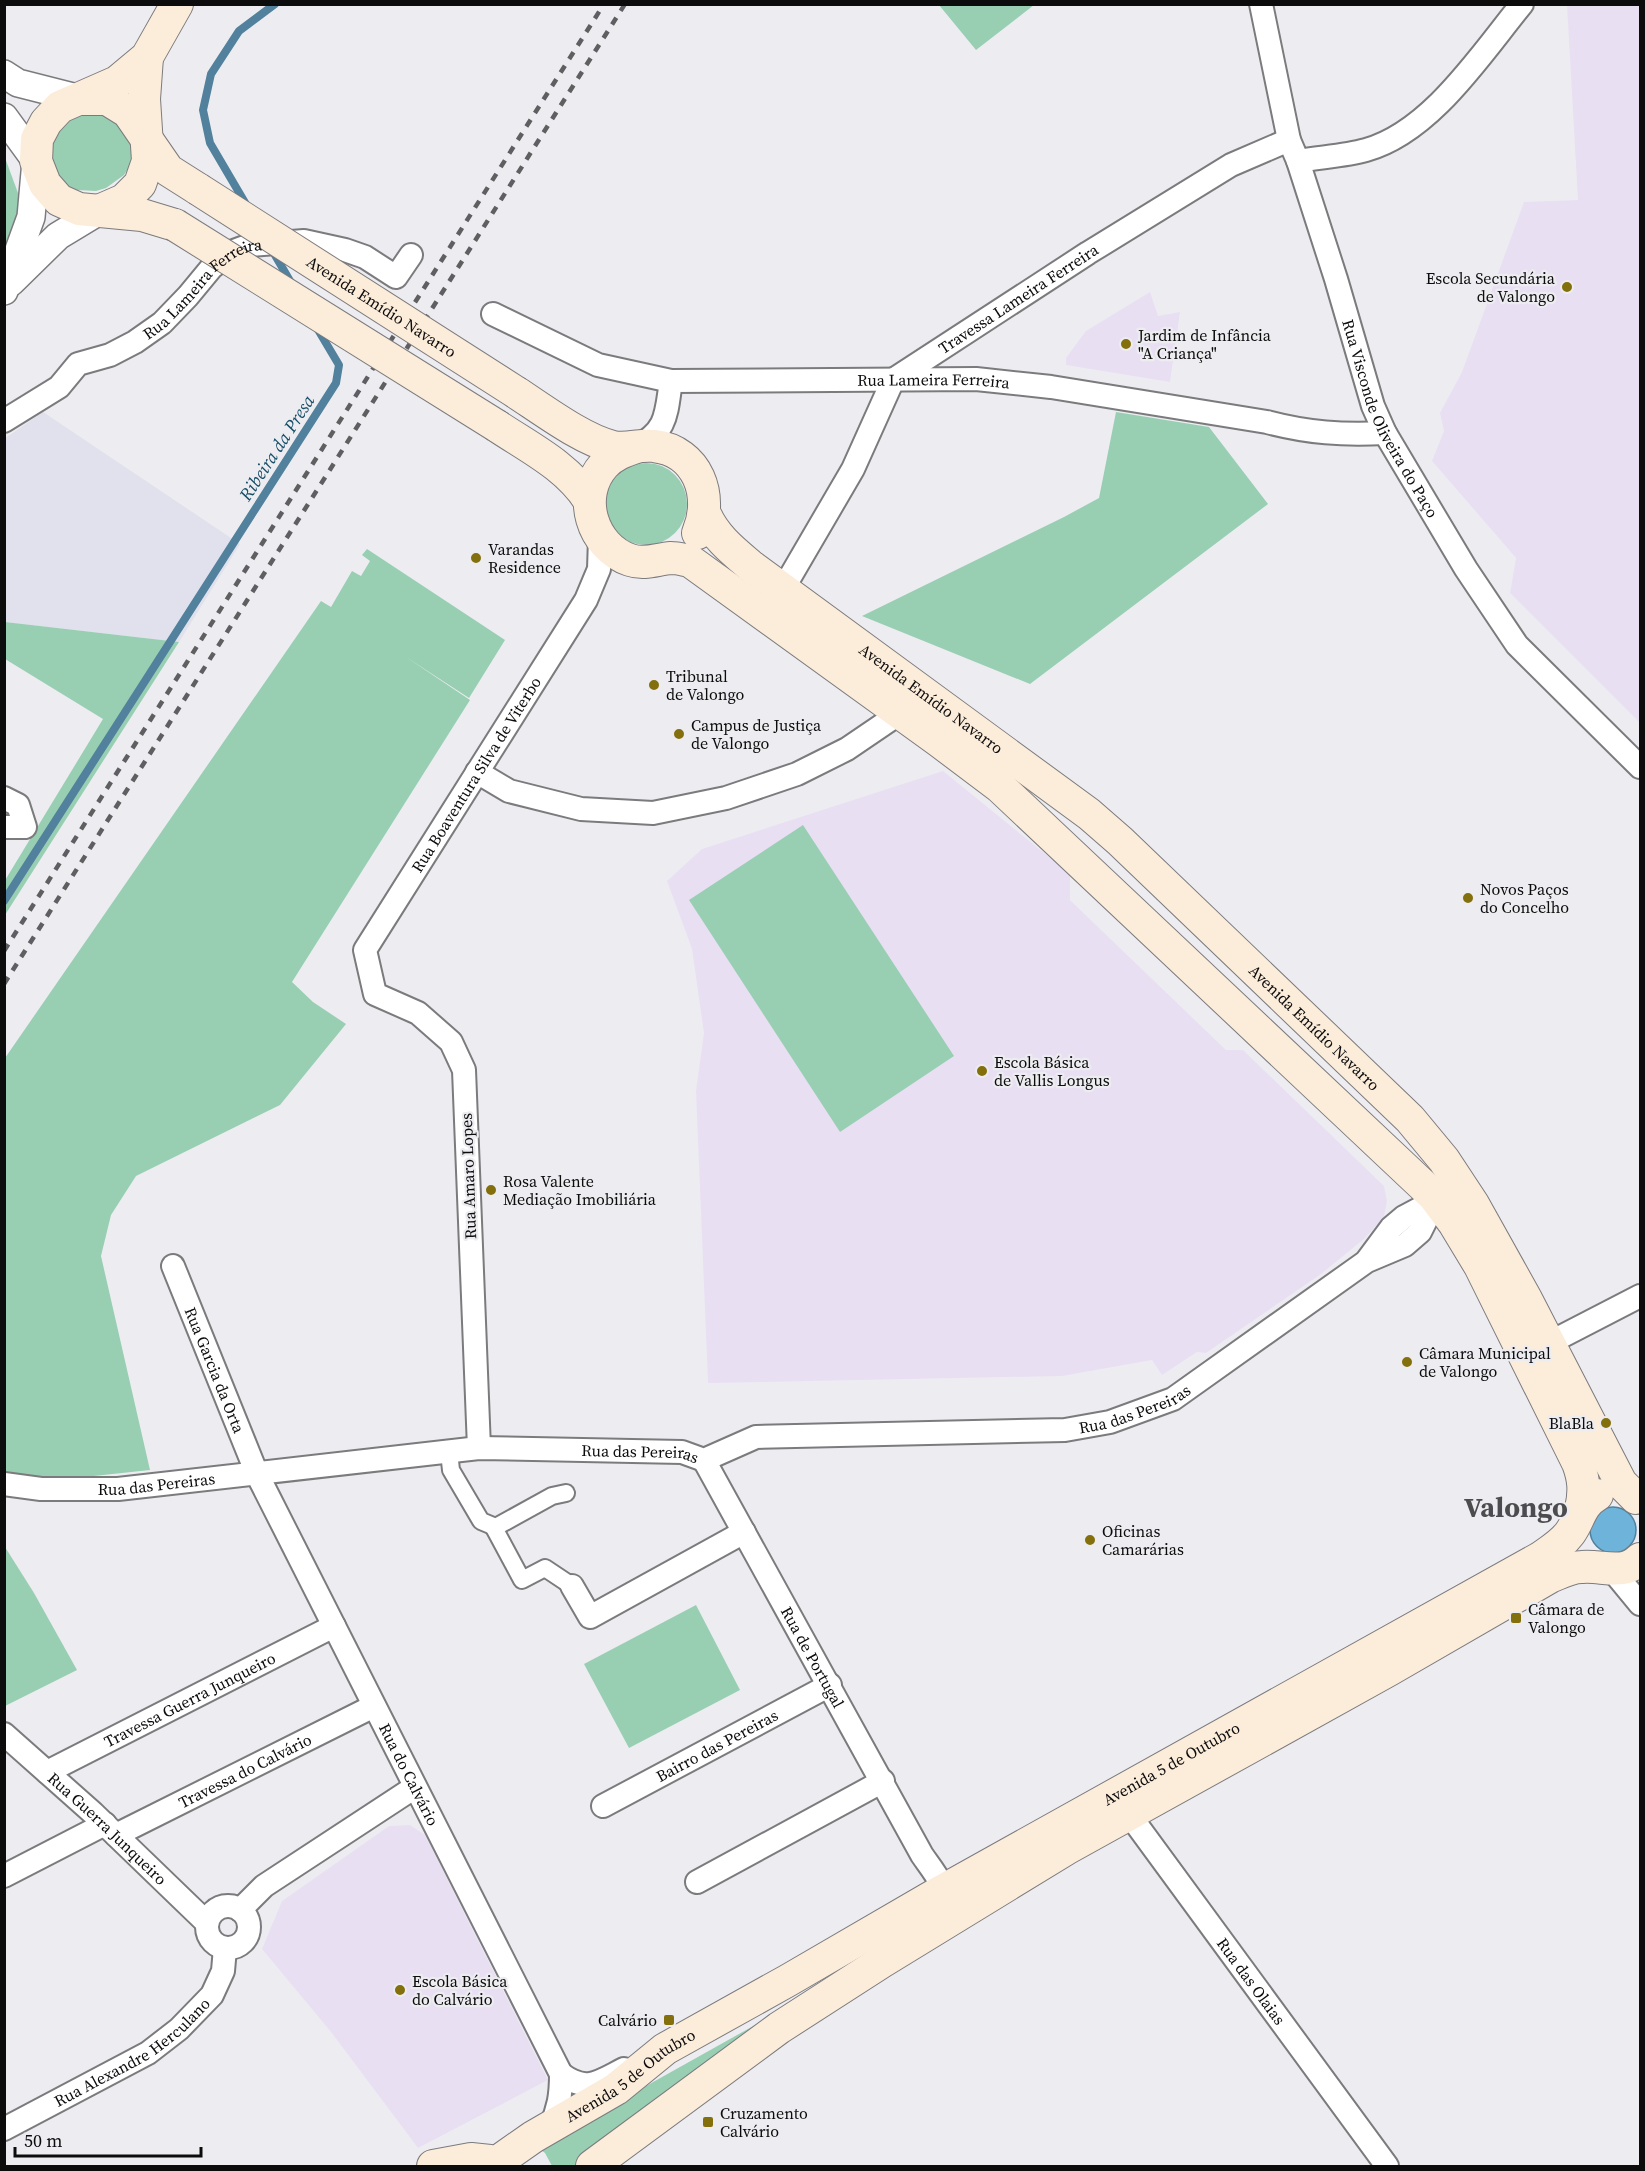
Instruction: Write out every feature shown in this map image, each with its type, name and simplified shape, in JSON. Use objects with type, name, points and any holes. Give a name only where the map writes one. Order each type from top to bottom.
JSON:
[{"type":"main road","points":[[177,4],[147,57],[117,82],[60,107],[46,122],[38,139],[36,161],[45,184],[59,200],[79,209],[142,215],[175,225],[497,426],[569,474],[580,485],[589,500]]},
{"type":"main road","points":[[101,210],[124,200],[140,184],[148,161],[144,99],[147,57]]},
{"type":"main road","points":[[81,99],[107,99],[128,112],[145,135]]},
{"type":"main road","name":"Avenida Emídio Navarro","points":[[145,135],[168,170],[591,439],[614,448],[655,446],[673,451],[688,462],[699,477],[705,495],[705,514],[710,526],[728,547],[1089,814],[1410,1119],[1444,1160],[1454,1222],[1479,1266],[1578,1463],[1585,1492],[1579,1515]]},
{"type":"main road","points":[[631,560],[614,552],[600,538],[591,520],[589,500],[594,481],[604,465],[618,453],[636,447]]},
{"type":"main road","points":[[670,558],[687,548],[699,532],[705,514]]},
{"type":"main road","name":"Avenida Emídio Navarro","points":[[631,560],[651,562],[670,558],[690,561],[1000,787],[1132,910],[1448,1191],[1479,1213],[1621,1483],[1639,1499]]},
{"type":"main road","points":[[1132,910],[1160,880]]},
{"type":"main road","name":"Avenida 5 de Outubro","points":[[592,2166],[816,2002],[1066,1849],[1121,1804],[1540,1558],[1570,1533],[1590,1500],[1607,1492],[1625,1493],[1639,1499]]},
{"type":"main road","points":[[1579,1515],[1575,1535],[1579,1548],[1588,1559],[1605,1568]]},
{"type":"main road","name":"Avenida 5 de Outubro","points":[[433,2166],[471,2159],[502,2163],[550,2127],[616,2089],[665,2049],[979,1871],[1121,1804],[1389,1670],[1550,1577],[1579,1567],[1625,1568],[1641,1559]]},
{"type":"main road","points":[[759,1997],[779,2028]]},
{"type":"street","name":"Rua Visconde Oliveira do Paço","points":[[1261,4],[1289,140],[1336,279],[1373,406],[1385,433],[1466,569],[1517,645],[1641,767]]},
{"type":"street","points":[[1298,161],[1367,150],[1402,134],[1442,102],[1522,4]]},
{"type":"street","points":[[4,74],[18,83],[81,99]]},
{"type":"street","points":[[4,117],[36,161],[31,217],[6,288]]},
{"type":"street","name":"Travessa Lameira Ferreira","points":[[893,380],[1097,248],[1231,165],[1289,140]]},
{"type":"street","points":[[6,288],[58,236],[101,210]]},
{"type":"street","name":"Rua Lameira Ferreira","points":[[4,421],[59,387],[78,364],[110,355],[135,342],[162,322],[212,267],[234,251],[250,245],[304,242],[355,254],[396,277],[411,255]]},
{"type":"street","name":"Rua Lameira Ferreira","points":[[493,314],[598,365],[671,381],[976,379],[1040,386],[1267,422],[1300,430],[1345,434],[1385,433]]},
{"type":"street","points":[[783,589],[853,469],[893,380]]},
{"type":"street","points":[[636,447],[651,439],[660,429],[671,381]]},
{"type":"street","points":[[666,409],[665,429],[667,440],[673,451]]},
{"type":"street","name":"Rua Boaventura Silva de Viterbo","points":[[365,950],[586,600],[599,569],[600,538]]},
{"type":"street","name":"Rua Boaventura Silva de Viterbo","points":[[586,600],[612,572],[631,560]]},
{"type":"street","points":[[477,772],[509,791],[581,809],[653,813],[726,798],[797,774],[847,749],[900,713]]},
{"type":"street","points":[[4,798],[18,805],[25,827],[4,827]]},
{"type":"street","name":"Rua Amaro Lopes","points":[[365,950],[375,994],[418,1013],[451,1042],[464,1070],[479,1448]]},
{"type":"street","name":"Rua das Pereiras","points":[[4,1484],[41,1489],[118,1489],[479,1448],[682,1452],[704,1460],[756,1437],[1065,1431],[1110,1422],[1173,1399],[1367,1261],[1405,1245],[1420,1232],[1448,1191]]},
{"type":"street","name":"Rua Garcia da Orta","points":[[173,1266],[257,1474]]},
{"type":"street","points":[[1549,1343],[1640,1296]]},
{"type":"street","points":[[449,1452],[451,1470],[481,1521],[493,1526],[522,1580],[545,1568],[572,1586],[590,1617],[744,1532]]},
{"type":"street","name":"Rua de Portugal","points":[[704,1460],[922,1855],[945,1890]]},
{"type":"street","name":"Rua do Calvário","points":[[257,1474],[561,2074]]},
{"type":"street","points":[[494,1528],[552,1496],[566,1493]]},
{"type":"street","points":[[1605,1568],[1641,1604]]},
{"type":"street","name":"Travessa Guerra Junqueiro","points":[[47,1772],[333,1626]]},
{"type":"street","name":"Bairro das Pereiras","points":[[603,1806],[830,1685]]},
{"type":"street","name":"Travessa do Calvário","points":[[4,1876],[111,1829],[374,1706]]},
{"type":"street","name":"Rua Guerra Junqueiro","points":[[4,1734],[111,1829],[207,1923]]},
{"type":"street","points":[[698,1882],[883,1781]]},
{"type":"street","points":[[240,1910],[264,1886],[415,1787]]},
{"type":"street","name":"Rua das Olaias","points":[[1121,1804],[1387,2166]]},
{"type":"street","points":[[922,1855],[945,1868],[979,1871]]},
{"type":"street","points":[[884,1925],[889,1911],[906,1900],[918,1888],[923,1870],[922,1855]]},
{"type":"street","points":[[884,1961],[890,1947],[941,1915],[947,1904],[945,1890]]},
{"type":"street","points":[[234,1906],[240,1910],[248,1921],[248,1935],[239,1945],[225,1948],[219,1946],[209,1936],[207,1923],[214,1911],[220,1907],[234,1906]]},
{"type":"street","name":"Rua Alexandre Herculano","points":[[4,2130],[148,2053],[179,2028],[212,1995],[223,1971],[225,1948]]},
{"type":"street","points":[[561,2074],[575,2084],[589,2085],[665,2049]]},
{"type":"street","points":[[550,2127],[558,2110],[561,2074]]},
{"type":"shaded area","name":"Escola Secundária de Valongo","points":[[1567,5],[1640,5],[1640,723],[1510,593],[1516,558],[1432,461],[1444,431],[1440,413],[1462,372],[1524,202],[1578,200]]},
{"type":"shaded area","name":"Jardim de Infância \"A Criança\"","points":[[1150,292],[1158,316],[1180,312],[1170,382],[1066,365],[1066,358],[1086,331]]},
{"type":"shaded area","points":[[43,412],[240,544],[179,642],[5,622],[4,439]]},
{"type":"shaded area","name":"Escola Básica de Vallis Longus","points":[[943,771],[1070,874],[1070,900],[1226,1050],[1243,1050],[1384,1186],[1387,1201],[1384,1217],[1364,1239],[1321,1274],[1206,1353],[1197,1352],[1162,1375],[1152,1360],[1062,1376],[708,1383],[696,1091],[704,1033],[692,949],[667,881],[702,849]]},
{"type":"shaded area","name":"Escola Básica do Calvário","points":[[410,1825],[425,1835],[548,2080],[418,2148],[331,2032],[262,1949],[282,1901],[389,1826]]},
{"type":"green space","points":[[939,5],[1034,5],[976,50]]},
{"type":"green space","points":[[98,111],[129,129],[133,156],[124,175],[106,188],[96,191],[77,190],[62,183],[46,154],[49,138],[76,115]]},
{"type":"green space","points":[[4,155],[18,193],[18,215],[4,250]]},
{"type":"green space","points":[[1116,412],[1209,427],[1268,504],[1030,684],[862,616],[1099,498]]},
{"type":"green space","points":[[646,463],[662,466],[675,475],[684,488],[687,504],[684,520],[675,533],[662,542],[646,545],[630,542],[617,533],[608,520],[605,504],[608,488],[617,475],[630,466]]},
{"type":"green space","points":[[367,549],[505,640],[469,698],[406,657],[470,700],[292,982],[313,1002],[346,1024],[280,1105],[136,1176],[111,1215],[101,1256],[150,1470],[47,1481],[5,1473],[5,1058],[321,601],[331,607],[352,571],[361,576],[370,561],[362,555]]},
{"type":"green space","points":[[5,622],[179,642],[5,915],[4,882],[103,719],[5,659]]},
{"type":"green space","points":[[803,825],[954,1056],[840,1132],[689,900]]},
{"type":"green space","points":[[5,1547],[77,1670],[5,1706]]},
{"type":"green space","points":[[696,1605],[740,1690],[629,1748],[584,1664]]},
{"type":"green space","points":[[758,2025],[578,2166],[552,2166],[545,2153],[537,2147]]},
{"type":"water","points":[[1613,1507],[1622,1508],[1630,1513],[1635,1521],[1635,1539],[1630,1547],[1622,1552],[1613,1553],[1604,1552],[1596,1547],[1591,1539],[1590,1530],[1591,1521],[1596,1513],[1604,1508]]},
{"type":"waterway","name":"Ribeira da Presa","points":[[247,206],[210,143],[203,110],[211,74],[239,31],[275,4]]},
{"type":"waterway","name":"Ribeira da Presa","points":[[272,250],[293,286]]},
{"type":"waterway","name":"Ribeira da Presa","points":[[4,901],[336,383],[339,365],[317,328]]},
{"type":"railway","points":[[4,951],[604,4]]},
{"type":"railway","points":[[4,984],[625,4]]},
{"type":"place","name":"Escola Secundária de Valongo","points":[[1567,287]]},
{"type":"place","name":"Jardim de Infância \"A Criança\"","points":[[1126,344]]},
{"type":"place","name":"Varandas Residence","points":[[476,558]]},
{"type":"place","name":"Tribunal de Valongo","points":[[654,685]]},
{"type":"place","name":"Campus de Justiça de Valongo","points":[[679,734]]},
{"type":"place","name":"Novos Paços do Concelho","points":[[1468,898]]},
{"type":"place","name":"Escola Básica de Vallis Longus","points":[[982,1071]]},
{"type":"place","name":"Rosa Valente Mediação Imobiliária","points":[[491,1190]]},
{"type":"place","name":"Câmara Municipal de Valongo","points":[[1407,1362]]},
{"type":"place","name":"BlaBla","points":[[1606,1423]]},
{"type":"place","name":"Oficinas Camarárias","points":[[1090,1540]]},
{"type":"place","name":"Câmara de Valongo","points":[[1516,1618]]},
{"type":"place","name":"Escola Básica do Calvário","points":[[400,1990]]},
{"type":"place","name":"Calvário","points":[[669,2020]]},
{"type":"place","name":"Cruzamento Calvário","points":[[708,2122]]},
{"type":"district","name":"Valongo","points":[[1516,1507]]}]
